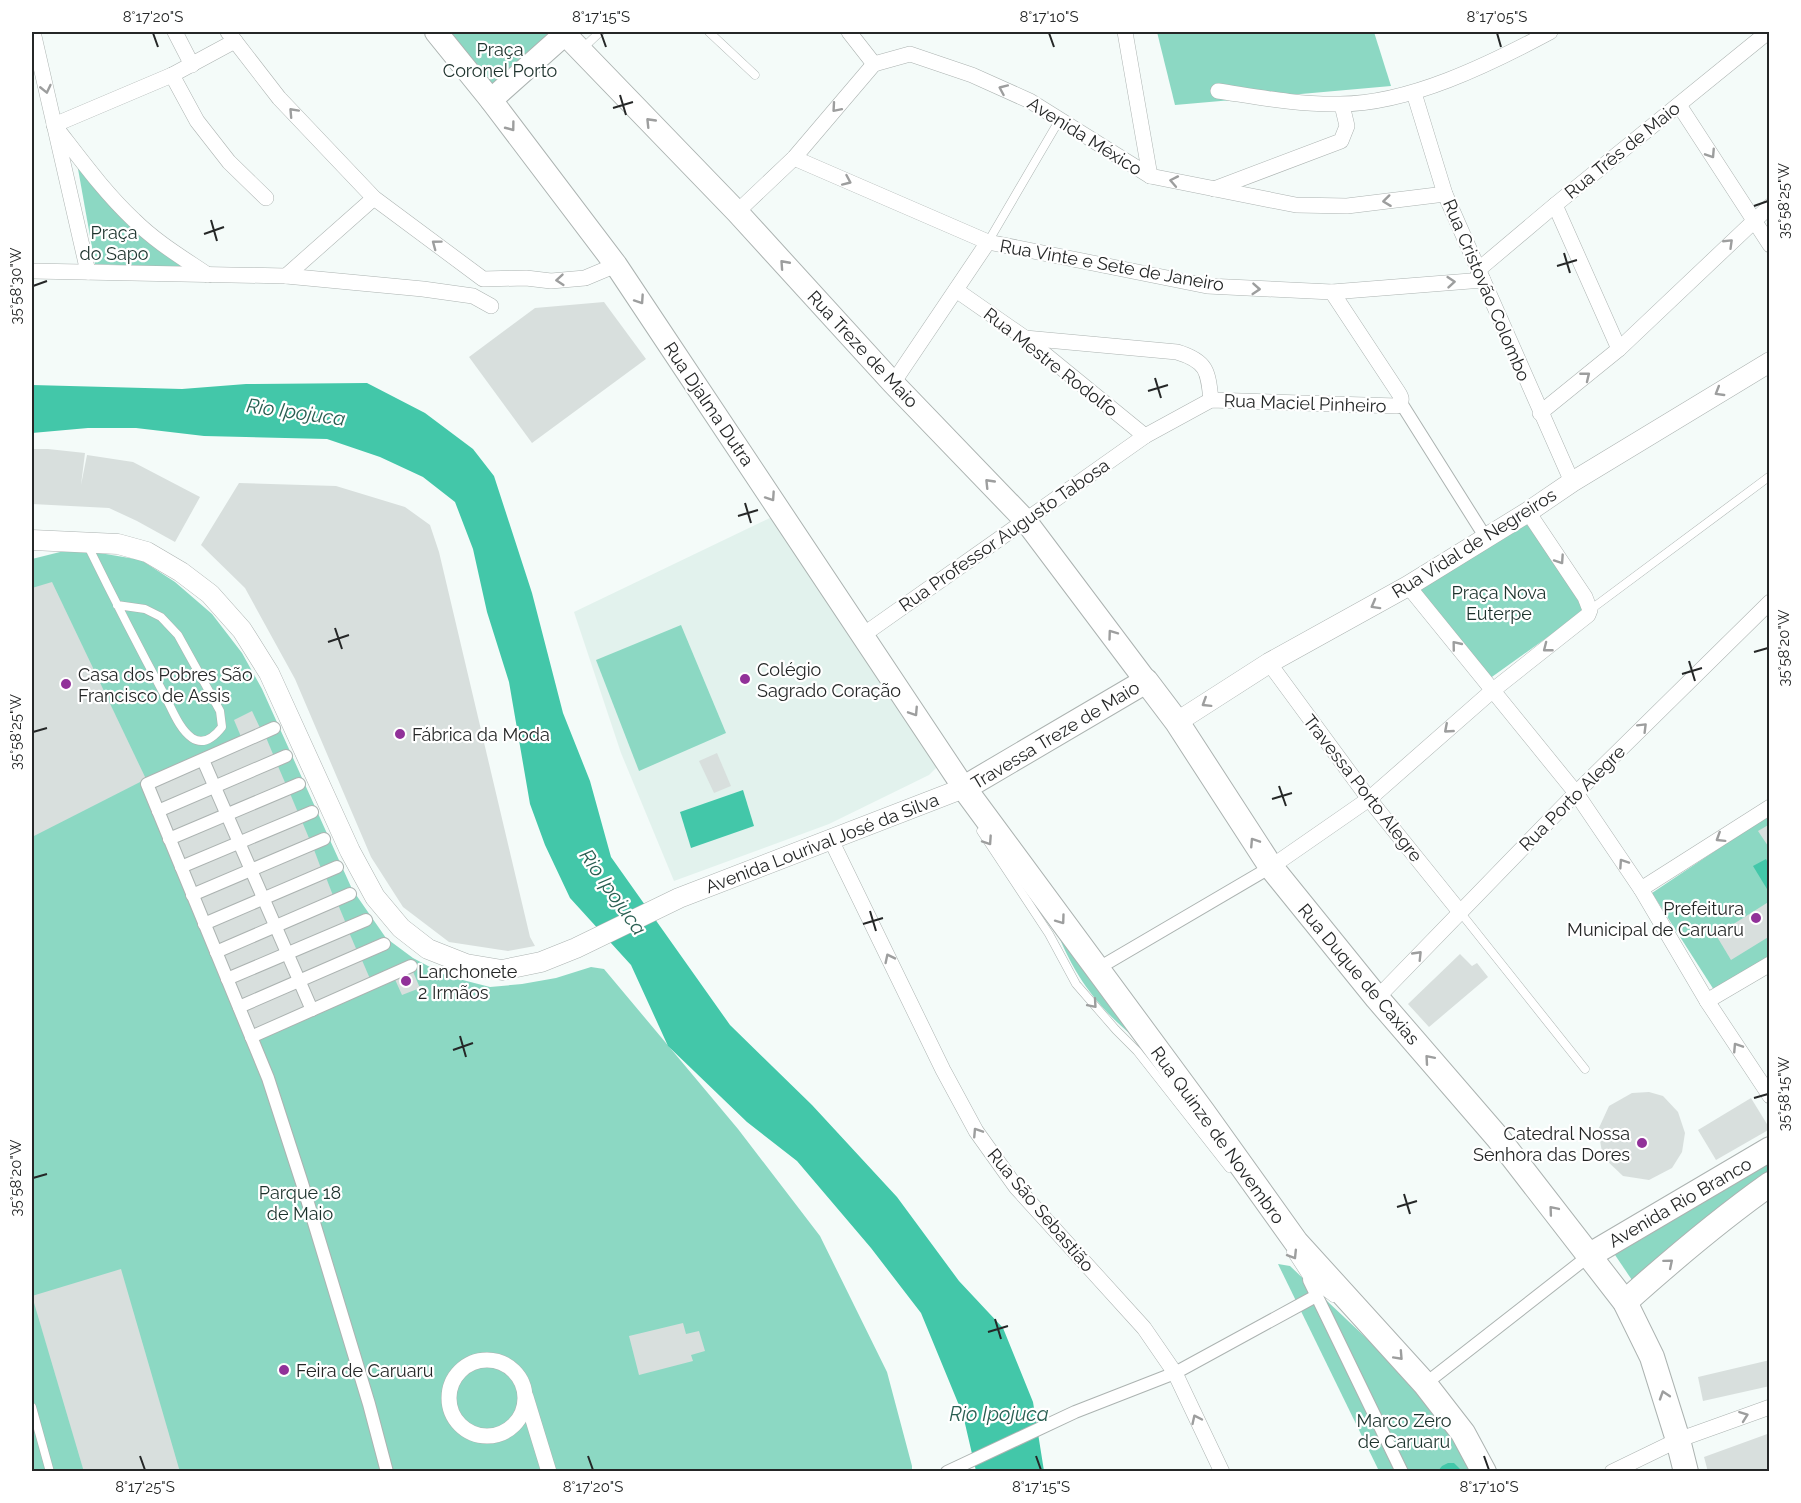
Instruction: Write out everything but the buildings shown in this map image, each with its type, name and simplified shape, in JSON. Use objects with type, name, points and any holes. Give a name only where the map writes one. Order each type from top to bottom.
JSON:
[{"type":"main road","name":"Rua Djalma Dutra","points":[[436,32],[491,100],[616,265],[863,635],[960,794]]},
{"type":"main road","points":[[491,100],[570,38]]},
{"type":"main road","name":"Rua Treze de Maio","points":[[570,38],[737,212],[893,383],[1025,520],[1146,681]]},
{"type":"main road","name":"Rua Duque de Caxias","points":[[1146,681],[1177,722],[1271,867],[1377,998],[1498,1138],[1625,1302],[1652,1358],[1686,1472]]},
{"type":"main road","name":"Travessa Treze de Maio","points":[[960,794],[1146,681]]},
{"type":"main road","name":"Rua Quinze de Novembro","points":[[960,794],[1097,969],[1296,1242],[1425,1384],[1463,1432],[1484,1472]]},
{"type":"main road","name":"Avenida Rio Branco","points":[[1590,1255],[1770,1149]]},
{"type":"main road","name":"Avenida Rio Branco","points":[[1625,1302],[1727,1215],[1770,1184]]},
{"type":"street","points":[[33,32],[88,272]]},
{"type":"street","points":[[175,32],[192,65]]},
{"type":"street","points":[[737,212],[794,158],[874,63],[849,32]]},
{"type":"street","points":[[1125,32],[1150,176]]},
{"type":"street","points":[[1218,91],[1292,103],[1342,105],[1414,93],[1513,51],[1550,32]]},
{"type":"street","name":"Rua Três de Maio","points":[[1480,275],[1555,205],[1768,32]]},
{"type":"street","points":[[54,125],[172,75],[192,65],[232,36],[279,98],[374,198],[483,279],[526,278],[551,281],[585,278],[616,265]]},
{"type":"street","name":"Avenida México","points":[[874,63],[910,54],[972,75],[1030,101],[1150,176],[1296,205],[1347,206],[1445,194]]},
{"type":"street","points":[[172,75],[197,121],[229,162],[266,198]]},
{"type":"street","name":"Rua Cristovão Colombo","points":[[1414,93],[1445,194],[1572,482]]},
{"type":"street","points":[[1215,189],[1341,141],[1347,126],[1342,105]]},
{"type":"street","points":[[1679,105],[1770,245]]},
{"type":"street","points":[[54,125],[89,170],[133,220],[151,236],[208,275]]},
{"type":"street","name":"Rua Vinte e Sete de Janeiro","points":[[794,158],[988,242],[1207,286],[1332,292],[1480,275]]},
{"type":"street","points":[[286,276],[374,198]]},
{"type":"street","points":[[1555,205],[1619,349]]},
{"type":"street","points":[[1540,413],[1619,349],[1753,220],[1770,207]]},
{"type":"street","points":[[893,383],[988,242]]},
{"type":"street","points":[[32,270],[286,276],[473,296],[491,306]]},
{"type":"street","name":"Rua Mestre Rodolfo","points":[[956,290],[1025,338],[1145,436]]},
{"type":"street","points":[[1332,292],[1402,398],[1401,403],[1486,538]]},
{"type":"street","points":[[1025,338],[1177,352],[1201,362],[1208,373],[1211,400]]},
{"type":"street","name":"Rua Vidal de Negreiros","points":[[1177,722],[1269,663],[1408,586],[1572,482],[1770,362]]},
{"type":"street","name":"Rua Maciel Pinheiro","points":[[1145,436],[1211,400],[1392,407],[1401,403]]},
{"type":"street","name":"Rua Professor Augusto Tabosa","points":[[863,635],[1145,436]]},
{"type":"street","points":[[1097,969],[1271,867],[1369,799],[1492,691],[1584,620],[1590,610],[1585,597],[1528,512]]},
{"type":"street","points":[[32,540],[86,542]]},
{"type":"street","points":[[32,549],[63,541]]},
{"type":"street","name":"Avenida Lourival José da Silva","points":[[86,542],[118,544],[147,552],[181,572],[210,594],[242,630],[269,673],[350,850],[375,897],[401,928],[428,949],[466,964],[502,970],[541,962],[677,900],[831,840],[960,794]]},
{"type":"street","points":[[1408,586],[1576,792],[1641,889],[1707,1001],[1770,1096]]},
{"type":"street","name":"Rua Porto Alegre","points":[[1377,998],[1576,792],[1770,602]]},
{"type":"street","name":"Travessa Porto Alegre","points":[[1269,663],[1369,799],[1460,912]]},
{"type":"street","points":[[274,728],[147,784],[268,1078],[369,1404],[387,1472]]},
{"type":"street","points":[[158,811],[286,756]]},
{"type":"street","points":[[203,760],[312,1010]]},
{"type":"street","points":[[169,839],[299,784]]},
{"type":"street","points":[[1641,889],[1770,807]]},
{"type":"street","points":[[181,867],[312,812]]},
{"type":"street","points":[[192,895],[324,839]]},
{"type":"street","name":"Rua São Sebastião","points":[[831,840],[943,1070],[976,1131],[1016,1186],[1144,1328],[1175,1374],[1222,1472]]},
{"type":"street","points":[[204,924],[337,867]]},
{"type":"street","points":[[216,952],[350,894]]},
{"type":"street","points":[[227,979],[366,920]]},
{"type":"street","points":[[239,1007],[384,944]]},
{"type":"street","points":[[1707,1001],[1770,964]]},
{"type":"street","points":[[251,1037],[411,966]]},
{"type":"street","points":[[1425,1384],[1590,1255]]},
{"type":"street","points":[[1309,1280],[1402,1472]]},
{"type":"street","points":[[947,1472],[1075,1412],[1175,1374],[1316,1296]]},
{"type":"street","points":[[525,1393],[525,1405],[521,1417],[503,1433],[491,1436],[467,1431],[458,1423],[449,1400],[451,1386],[457,1375],[466,1366],[478,1360],[490,1359],[514,1370],[521,1381],[525,1393],[549,1472]]},
{"type":"street","points":[[1612,1472],[1678,1440],[1770,1407]]},
{"type":"lane","points":[[570,38],[600,32]]},
{"type":"lane","points":[[709,32],[755,75]]},
{"type":"lane","points":[[988,242],[1060,119]]},
{"type":"lane","points":[[1590,610],[1770,476]]},
{"type":"lane","points":[[86,542],[117,605],[183,729],[193,739],[204,741],[215,736],[222,727],[220,711],[177,635],[161,617],[145,609],[117,605]]},
{"type":"lane","points":[[974,820],[1031,905],[1076,984],[1137,1051],[1234,1174]]},
{"type":"lane","points":[[1460,912],[1584,1069]]},
{"type":"lane","points":[[1286,1243],[1309,1280],[1370,1324]]},
{"type":"lane","points":[[32,1407],[50,1472]]},
{"type":"shaded area","name":"Colégio Sagrado Coração","points":[[778,514],[937,767],[929,775],[829,824],[674,881],[621,753],[574,612]]},
{"type":"green space","name":"Praça Coronel Porto","points":[[442,32],[555,32],[496,100]]},
{"type":"green space","points":[[1157,32],[1374,32],[1391,86],[1175,105]]},
{"type":"green space","name":"Praça do Sapo","points":[[75,152],[191,268],[95,264]]},
{"type":"green space","name":"Praça Nova Euterpe","points":[[1524,520],[1587,609],[1489,679],[1416,588]]},
{"type":"green space","name":"Parque 18 de Maio","points":[[64,551],[94,552],[141,560],[175,582],[212,614],[242,653],[262,689],[352,889],[386,938],[413,958],[447,976],[490,987],[556,978],[591,967],[604,969],[738,1129],[820,1236],[887,1372],[912,1471],[32,1471],[32,559]]},
{"type":"green space","points":[[681,625],[726,733],[639,771],[596,660]]},
{"type":"green space","points":[[1769,815],[1769,956],[1714,990],[1652,893]]},
{"type":"green space","points":[[1054,924],[1140,1042],[1111,1016],[1088,989],[1069,959]]},
{"type":"green space","points":[[1769,1155],[1769,1178],[1636,1286],[1611,1249]]},
{"type":"green space","name":"Marco Zero de Caruaru","points":[[1278,1264],[1290,1266],[1417,1386],[1476,1471],[1379,1471]]},
{"type":"water","name":"Rio Ipojuca","points":[[367,383],[425,413],[473,449],[494,476],[532,593],[563,713],[590,781],[611,857],[730,1025],[812,1105],[897,1197],[959,1281],[1003,1328],[1033,1402],[1044,1471],[976,1471],[963,1415],[921,1313],[871,1248],[797,1161],[747,1122],[668,1046],[631,965],[570,898],[545,845],[530,804],[509,682],[487,612],[473,549],[455,502],[423,477],[380,457],[327,439],[204,436],[136,428],[88,428],[32,433],[32,385],[182,389],[246,384]]},
{"type":"water","points":[[743,790],[754,826],[691,848],[680,812]]},
{"type":"water","points":[[1766,859],[1769,865],[1769,887],[1767,889],[1753,866]]},
{"type":"water","points":[[1448,1463],[1454,1463],[1462,1471],[1438,1471]]},
{"type":"place","name":"Colégio Sagrado Coração","points":[[745,679]]},
{"type":"place","name":"Casa dos Pobres São Francisco de Assis","points":[[66,684]]},
{"type":"place","name":"Fábrica da Moda","points":[[400,734]]},
{"type":"place","name":"Prefeitura Municipal de Caruaru","points":[[1756,918]]},
{"type":"place","name":"Lanchonete 2 Irmãos","points":[[406,981]]},
{"type":"place","name":"Catedral Nossa Senhora das Dores","points":[[1642,1143]]},
{"type":"place","name":"Feira de Caruaru","points":[[284,1370]]}]
